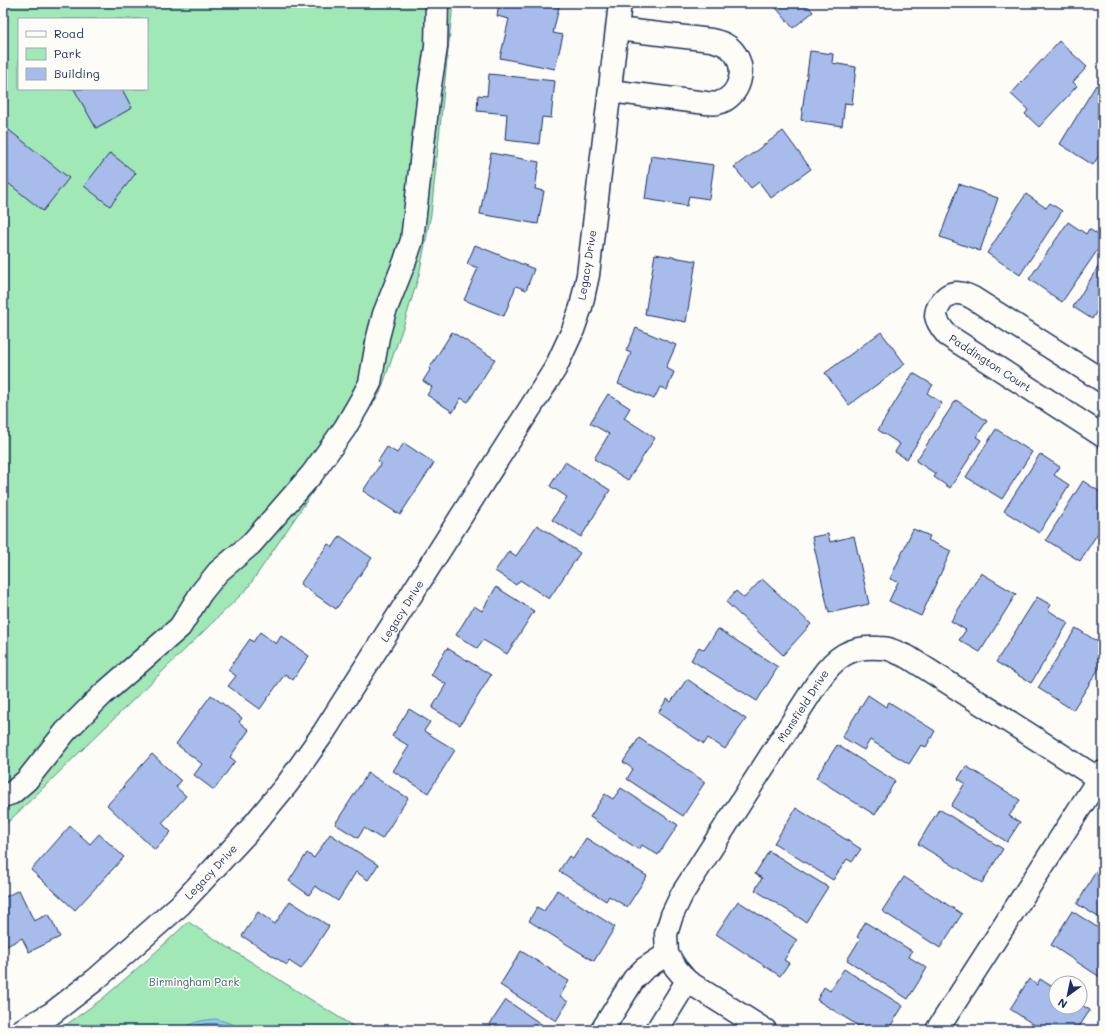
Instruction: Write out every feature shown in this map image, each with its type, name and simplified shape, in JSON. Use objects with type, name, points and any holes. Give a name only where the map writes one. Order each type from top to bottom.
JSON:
[{"type":"street","points":[[3,796],[12,793],[27,780],[66,731],[102,695],[180,627],[201,593],[218,572],[251,544],[312,474],[345,428],[360,402],[370,383],[378,337],[384,314],[412,240],[429,92],[436,47],[437,3]]},
{"type":"street","name":"Legacy Drive","points":[[22,1030],[51,1014],[95,980],[180,904],[246,834],[288,782],[324,732],[551,376],[573,330],[581,307],[588,275],[620,3]]},
{"type":"street","points":[[610,91],[706,103],[719,103],[729,97],[738,87],[741,75],[740,63],[734,52],[724,44],[711,40],[617,29]]},
{"type":"street","name":"Paddington Court","points":[[1103,380],[965,293],[957,293],[944,298],[938,309],[936,316],[940,327],[947,335],[1103,436]]},
{"type":"street","name":"Mansfield Drive","points":[[667,954],[666,934],[682,894],[827,668],[838,658],[855,650],[870,648],[890,649],[908,657],[1101,776],[937,1030]]},
{"type":"street","points":[[602,1030],[634,979],[644,968],[667,954],[687,981],[765,1030]]},
{"type":"street","points":[[656,1030],[687,981]]},
{"type":"green space","points":[[3,3],[453,3],[431,214],[419,275],[380,393],[247,589],[3,827]]},
{"type":"green space","name":"Birmingham Park","points":[[188,922],[359,1030],[59,1030],[102,999]]},
{"type":"water","points":[[216,1019],[232,1024],[243,1030],[179,1030],[197,1022]]},
{"type":"building","points":[[499,3],[541,3],[559,7],[553,33],[563,35],[555,69],[500,58],[509,19],[497,16]]},
{"type":"building","points":[[807,3],[806,4],[813,12],[793,28],[773,4]]},
{"type":"building","points":[[1059,41],[1087,67],[1073,82],[1077,86],[1039,127],[1025,114],[1028,110],[1011,94]]},
{"type":"building","points":[[810,51],[833,54],[832,63],[856,67],[852,104],[845,103],[842,126],[801,120]]},
{"type":"building","points":[[489,74],[555,81],[551,118],[542,117],[539,144],[505,140],[507,114],[477,111],[478,95],[487,96]]},
{"type":"building","points":[[1096,85],[1103,90],[1103,149],[1093,165],[1060,144]]},
{"type":"building","points":[[75,90],[123,90],[132,108],[96,128]]},
{"type":"building","points":[[4,126],[69,178],[43,211],[3,179]]},
{"type":"building","points":[[783,131],[811,169],[771,198],[759,182],[751,188],[734,167]]},
{"type":"building","points":[[110,153],[136,173],[110,206],[84,186]]},
{"type":"building","points":[[491,153],[539,162],[535,189],[544,191],[538,224],[480,214]]},
{"type":"building","points":[[651,156],[714,165],[709,199],[689,196],[687,206],[645,199]]},
{"type":"building","points":[[959,184],[998,198],[980,251],[940,237]]},
{"type":"building","points":[[1026,194],[1046,208],[1050,203],[1062,211],[1020,275],[987,253]]},
{"type":"building","points":[[1068,222],[1086,234],[1089,229],[1103,238],[1103,242],[1062,302],[1029,279]]},
{"type":"building","points":[[475,245],[534,269],[526,290],[516,286],[504,316],[464,300],[478,268],[467,264]]},
{"type":"building","points":[[655,254],[696,261],[686,322],[645,314]]},
{"type":"building","points":[[1103,259],[1103,315],[1097,311],[1092,319],[1073,307]]},
{"type":"building","points":[[636,328],[676,345],[666,368],[674,372],[667,390],[660,387],[654,399],[618,384],[631,353],[626,351]]},
{"type":"building","points":[[452,332],[495,359],[468,402],[461,398],[453,412],[427,395],[432,387],[423,381]]},
{"type":"building","points":[[881,332],[905,364],[849,405],[825,373]]},
{"type":"building","points":[[913,373],[933,385],[927,393],[942,403],[907,459],[895,452],[900,444],[878,430]]},
{"type":"building","points":[[608,394],[630,408],[624,418],[655,438],[628,480],[594,459],[609,434],[590,423]]},
{"type":"building","points":[[956,400],[987,421],[976,437],[981,440],[950,488],[934,477],[936,474],[916,461]]},
{"type":"building","points":[[996,429],[1032,452],[1002,499],[966,477]]},
{"type":"building","points":[[404,443],[434,463],[400,515],[363,491],[381,463],[378,461],[387,447],[397,453]]},
{"type":"building","points":[[1040,454],[1060,467],[1054,475],[1069,485],[1039,533],[1004,511]]},
{"type":"building","points":[[565,462],[610,490],[581,537],[552,520],[567,497],[550,486]]},
{"type":"building","points":[[1083,481],[1103,494],[1103,525],[1080,561],[1046,540]]},
{"type":"building","points":[[537,525],[580,553],[549,599],[520,580],[516,585],[495,571],[509,551],[516,556]]},
{"type":"building","points":[[913,529],[930,536],[928,540],[951,551],[921,616],[889,601],[898,582],[890,579]]},
{"type":"building","points":[[828,534],[830,542],[854,536],[869,604],[829,613],[812,537]]},
{"type":"building","points":[[340,536],[372,558],[336,609],[300,584],[328,544],[333,547]]},
{"type":"building","points":[[981,573],[1016,594],[980,652],[959,640],[966,630],[951,621]]},
{"type":"building","points":[[762,579],[811,624],[783,655],[726,602],[736,591],[744,598]]},
{"type":"building","points":[[496,587],[534,611],[507,654],[483,640],[477,648],[456,635],[474,606],[482,611]]},
{"type":"building","points":[[1037,597],[1051,605],[1048,610],[1068,623],[1031,683],[996,662]]},
{"type":"building","points":[[1076,628],[1098,642],[1100,637],[1103,639],[1103,662],[1073,710],[1038,688]]},
{"type":"building","points":[[718,629],[778,667],[757,701],[691,660],[699,647],[704,650]]},
{"type":"building","points":[[260,632],[276,644],[281,636],[309,656],[293,680],[285,674],[260,709],[228,686],[236,676],[228,670],[250,639],[253,642]]},
{"type":"building","points":[[447,648],[491,675],[460,725],[432,708],[446,684],[431,675]]},
{"type":"building","points":[[687,679],[746,719],[725,749],[708,738],[704,744],[658,713],[667,699],[671,702]]},
{"type":"building","points":[[211,695],[242,718],[239,722],[249,730],[230,757],[235,761],[214,790],[194,775],[202,764],[176,744]]},
{"type":"building","points":[[868,695],[886,707],[889,702],[935,731],[926,747],[921,745],[909,764],[870,740],[864,750],[842,737]]},
{"type":"building","points":[[409,709],[430,722],[424,731],[455,750],[428,793],[393,771],[409,746],[392,736]]},
{"type":"building","points":[[639,738],[705,782],[683,816],[627,779],[633,769],[623,762]]},
{"type":"building","points":[[837,745],[895,781],[875,815],[816,778]]},
{"type":"building","points":[[152,754],[181,781],[176,787],[186,796],[162,823],[171,832],[155,850],[107,805]]},
{"type":"building","points":[[966,766],[1020,800],[1009,816],[1020,822],[1007,842],[951,806],[965,783],[958,779]]},
{"type":"building","points":[[368,773],[408,798],[382,839],[364,828],[358,838],[335,824]]},
{"type":"building","points":[[621,788],[678,825],[658,855],[642,845],[639,850],[590,817],[605,794],[613,799]]},
{"type":"building","points":[[796,808],[861,849],[852,862],[847,859],[833,880],[774,843]]},
{"type":"building","points":[[939,809],[1003,849],[982,883],[918,844]]},
{"type":"building","points":[[70,826],[90,844],[99,834],[124,857],[75,910],[31,870]]},
{"type":"building","points":[[330,834],[378,865],[368,880],[356,872],[338,901],[315,886],[309,895],[289,881],[307,853],[314,858]]},
{"type":"building","points":[[586,838],[647,876],[627,907],[609,896],[606,901],[559,871],[569,856],[573,859]]},
{"type":"building","points":[[769,851],[828,887],[806,922],[755,890],[762,878],[755,874]]},
{"type":"building","points":[[1096,871],[1103,876],[1103,920],[1077,904]]},
{"type":"building","points":[[904,877],[962,914],[940,948],[882,911]]},
{"type":"building","points":[[19,890],[34,921],[49,914],[60,937],[29,952],[22,938],[3,948],[3,898]]},
{"type":"building","points":[[557,890],[615,927],[594,961],[529,921],[537,907],[544,911]]},
{"type":"building","points":[[290,901],[329,926],[301,969],[289,961],[287,965],[242,936],[258,912],[275,924]]},
{"type":"building","points":[[738,901],[797,940],[784,960],[789,963],[780,976],[716,934]]},
{"type":"building","points":[[1072,911],[1103,931],[1103,979],[1051,945]]},
{"type":"building","points":[[865,922],[912,951],[909,957],[927,968],[908,999],[847,960],[860,939],[857,937]]},
{"type":"building","points":[[521,951],[569,981],[560,996],[568,1002],[556,1021],[500,985]]},
{"type":"building","points":[[844,969],[903,1006],[888,1030],[865,1030],[817,1000],[824,987],[830,991]]},
{"type":"building","points":[[1029,979],[1037,985],[1040,979],[1048,984],[1048,1015],[1087,1015],[1077,1030],[1042,1030],[1010,1009]]},
{"type":"building","points":[[506,1000],[550,1030],[486,1030]]}]
